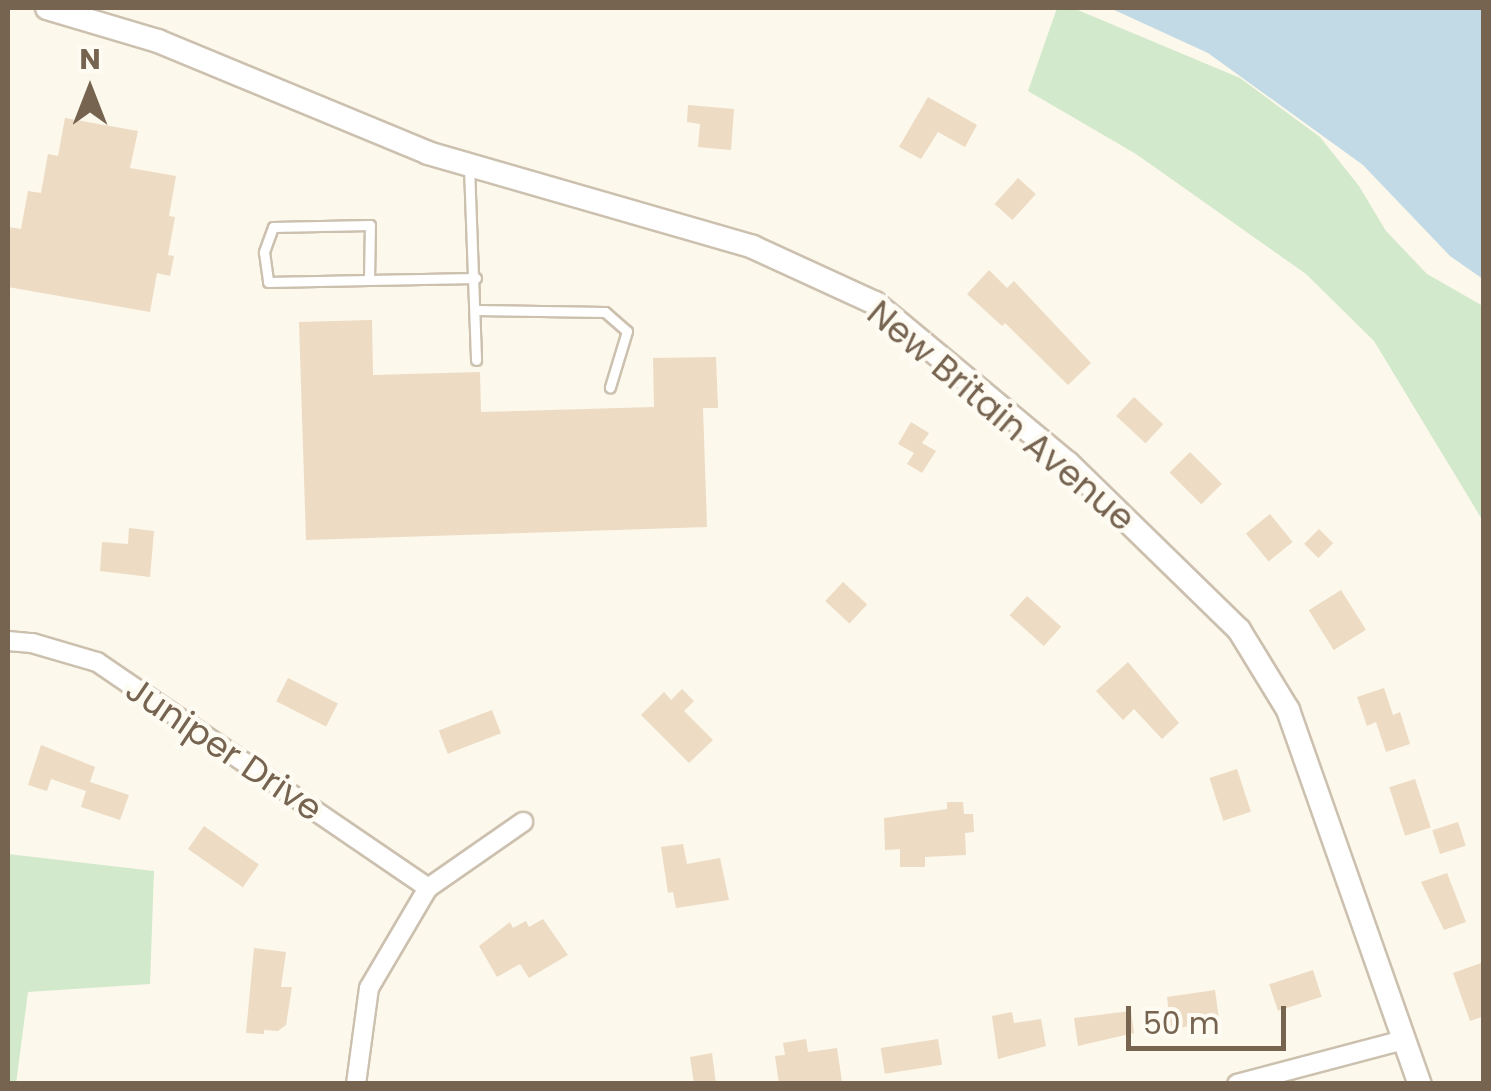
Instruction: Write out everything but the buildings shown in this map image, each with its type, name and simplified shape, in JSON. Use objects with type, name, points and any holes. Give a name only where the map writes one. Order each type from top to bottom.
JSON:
[{"type":"street","name":"New Britain Avenue","points":[[47,8],[158,41],[428,153],[753,246],[875,303],[1068,463],[1239,630],[1288,710],[1420,1084]]},
{"type":"street","name":"Juniper Drive","points":[[8,641],[32,642],[97,662],[428,888]]},
{"type":"street","points":[[356,1084],[369,988],[428,888],[522,822]]},
{"type":"street","points":[[1238,1084],[1404,1040]]},
{"type":"lane","points":[[469,165],[476,360]]},
{"type":"lane","points":[[369,280],[370,225],[274,227],[264,252],[268,282],[476,278]]},
{"type":"lane","points":[[476,310],[606,312],[628,331],[610,387]]},
{"type":"green space","points":[[1057,8],[1073,8],[1240,78],[1320,137],[1359,186],[1386,231],[1427,274],[1483,306],[1483,521],[1374,341],[1306,274],[1136,154],[1028,91]]},
{"type":"green space","points":[[8,854],[154,871],[150,984],[28,992],[16,1084],[8,1083]]},
{"type":"water","points":[[1110,8],[1483,8],[1483,279],[1450,256],[1363,165],[1208,53]]}]
